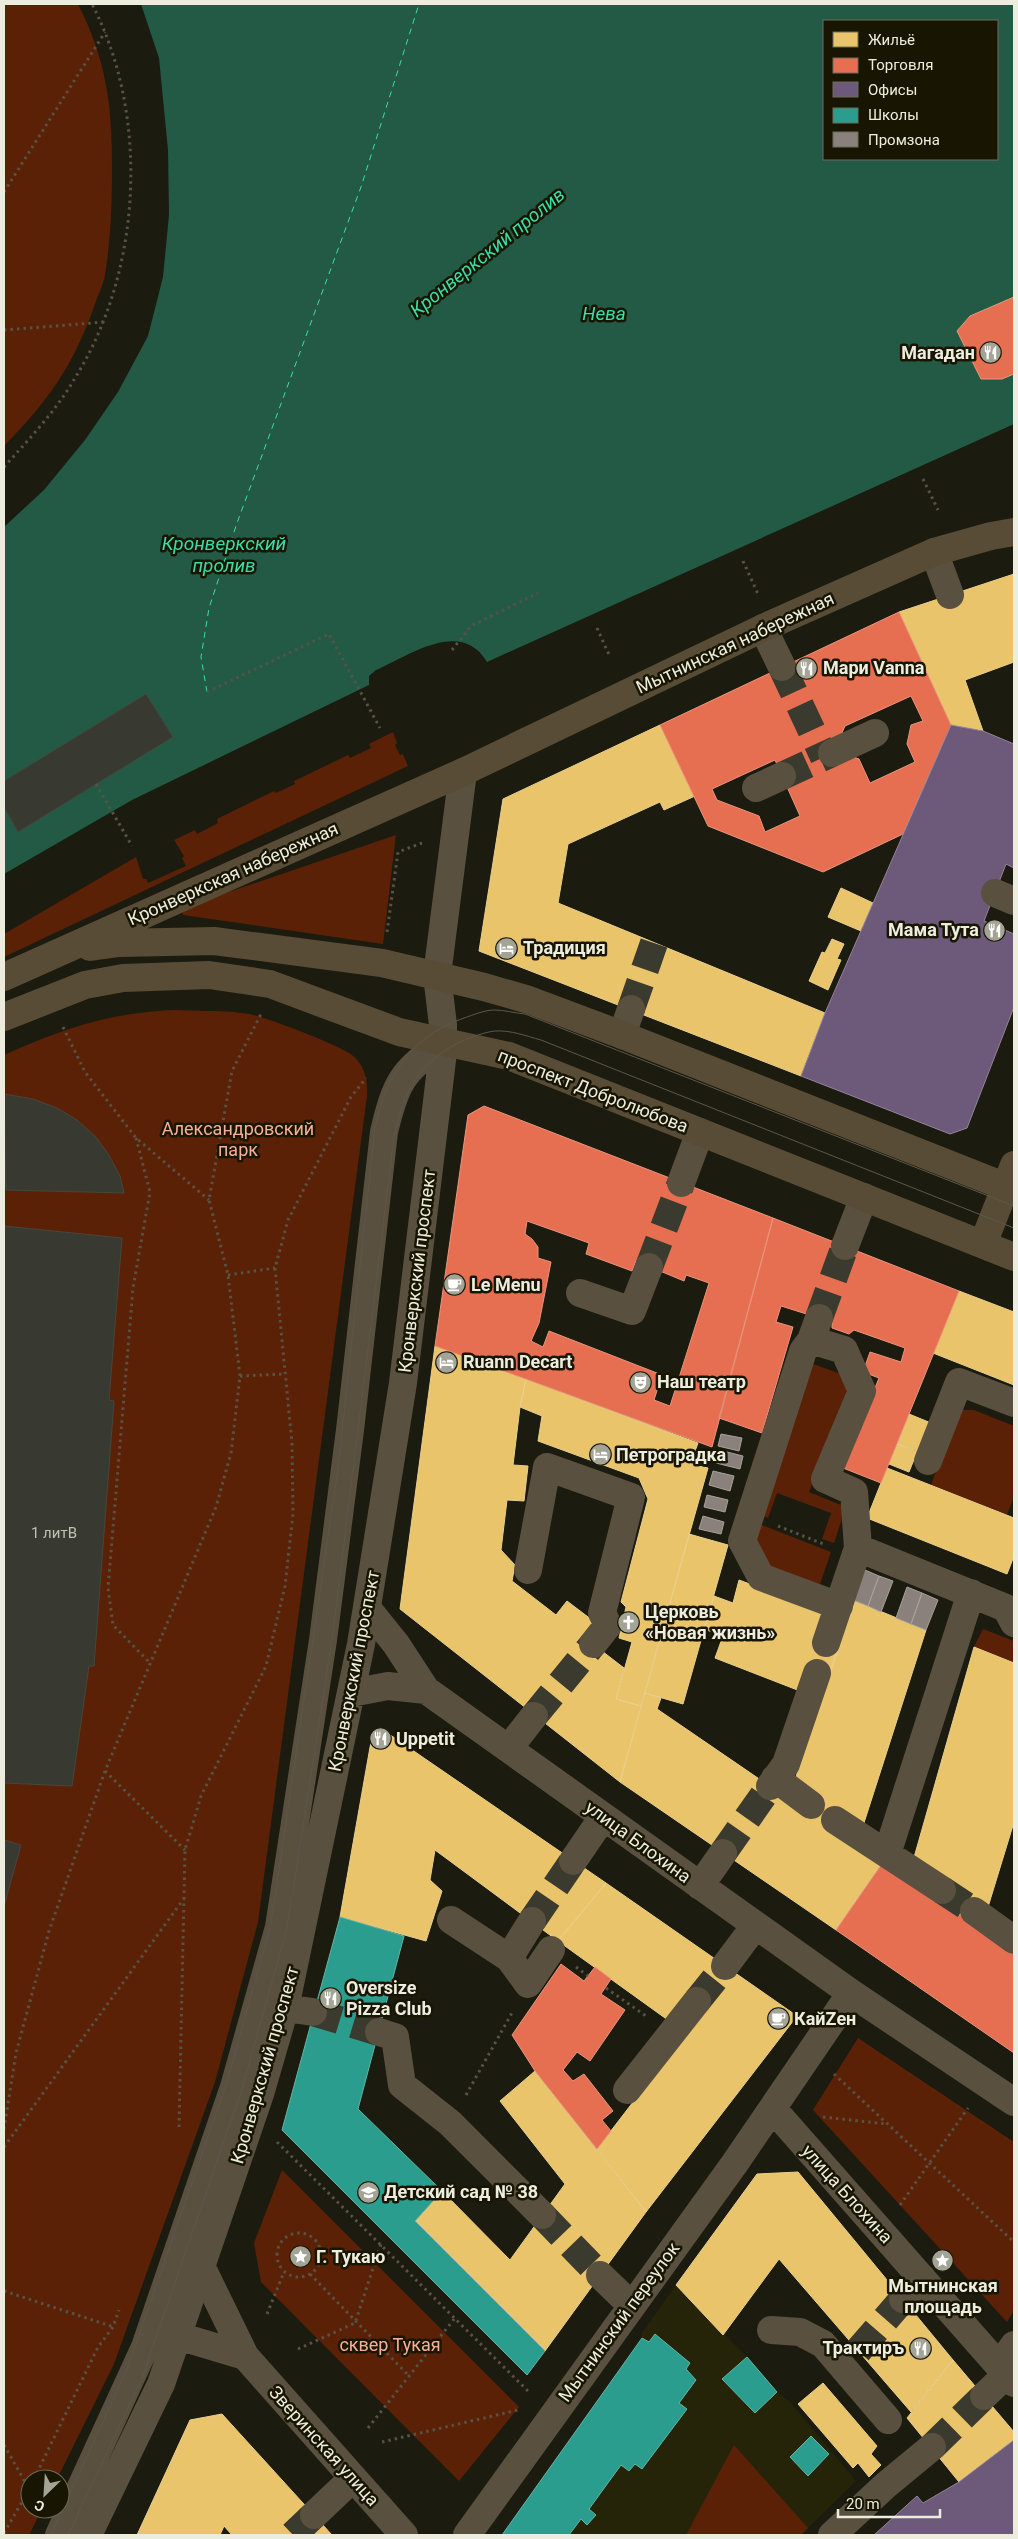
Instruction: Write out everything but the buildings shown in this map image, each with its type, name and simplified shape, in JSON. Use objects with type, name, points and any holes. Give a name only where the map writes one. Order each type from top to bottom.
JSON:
[{"type":"main road","name":"Мытнинская набережная","points":[[463,772],[763,628],[934,552],[991,536],[1014,532]]},
{"type":"main road","name":"Кронверкская набережная","points":[[4,978],[58,952],[463,772]]},
{"type":"main road","points":[[58,952],[119,943],[214,941],[382,964],[437,975],[530,1000],[1011,1181],[983,1244]]},
{"type":"main road","name":"проспект Добролюбова","points":[[9,1014],[85,985],[123,978],[209,975],[270,984],[391,1030],[509,1056],[1014,1257]]},
{"type":"street","points":[[934,552],[950,595]]},
{"type":"street","points":[[763,628],[782,667]]},
{"type":"street","points":[[832,753],[874,733]]},
{"type":"street","name":"Кронверкский проспект","points":[[88,2535],[161,2384],[260,2094],[284,2008],[351,1693],[367,1608],[403,1382],[444,1043],[437,975],[463,772]]},
{"type":"street","points":[[756,788],[782,776]]},
{"type":"street","points":[[622,1035],[631,1009]]},
{"type":"street","points":[[59,2535],[144,2347],[234,2087],[279,1927],[323,1640],[350,1430],[384,1132],[390,1105],[405,1073],[420,1058],[444,1043]]},
{"type":"street","points":[[681,1183],[700,1132]]},
{"type":"street","points":[[845,1246],[864,1197]]},
{"type":"street","points":[[580,1293],[632,1311],[649,1267]]},
{"type":"street","points":[[826,1643],[839,1606],[858,1548],[854,1492],[825,1479],[862,1391],[844,1350],[815,1329],[803,1351],[742,1541],[761,1577],[839,1606]]},
{"type":"street","points":[[928,1460],[959,1382],[1014,1403]]},
{"type":"street","points":[[528,1570],[547,1467],[630,1497],[602,1613],[608,1625],[593,1644]]},
{"type":"street","points":[[858,1548],[1006,1608],[1014,1623]]},
{"type":"street","points":[[886,1854],[971,1593]]},
{"type":"street","name":"улица Блохина","points":[[367,1608],[396,1644],[426,1690],[851,1994],[1014,2102]]},
{"type":"street","points":[[811,1804],[773,1782],[786,1764],[817,1673]]},
{"type":"street","name":"улица Блохина","points":[[351,1693],[388,1686],[426,1690]]},
{"type":"street","points":[[509,1748],[534,1716]]},
{"type":"street","points":[[573,1861],[603,1817]]},
{"type":"street","points":[[835,1820],[942,1890]]},
{"type":"street","points":[[700,1886],[723,1853]]},
{"type":"street","points":[[974,1911],[1014,1940]]},
{"type":"street","points":[[451,1920],[509,1958],[528,1984],[551,1950]]},
{"type":"street","points":[[509,1958],[532,1921]]},
{"type":"street","points":[[725,1966],[755,1926]]},
{"type":"street","points":[[773,2109],[851,1994]]},
{"type":"street","points":[[627,2090],[697,2001]]},
{"type":"street","points":[[284,2008],[314,2012]]},
{"type":"street","points":[[379,2032],[395,2037],[402,2085],[450,2123],[542,2216]]},
{"type":"street","name":"улица Блохина","points":[[773,2109],[922,2278],[1009,2367]]},
{"type":"street","name":"Мытнинский переулок","points":[[467,2535],[773,2109]]},
{"type":"street","name":"Зверинская улица","points":[[202,2268],[245,2356],[404,2535]]},
{"type":"street","points":[[600,2276],[632,2305]]},
{"type":"street","points":[[903,2299],[922,2278]]},
{"type":"street","points":[[771,2330],[800,2332],[850,2359],[888,2420]]},
{"type":"street","points":[[178,2336],[245,2356]]},
{"type":"street","points":[[984,2396],[1009,2367]]},
{"type":"street","points":[[832,2535],[886,2485],[932,2447]]},
{"type":"street","points":[[314,2515],[353,2478]]},
{"type":"path","points":[[4,467],[40,426],[76,378],[105,322],[119,278],[129,215],[130,129],[106,31],[92,4]]},
{"type":"path","points":[[4,192],[106,31]]},
{"type":"path","points":[[4,330],[105,322]]},
{"type":"path","points":[[923,479],[938,510]]},
{"type":"path","points":[[743,561],[758,594]]},
{"type":"path","points":[[452,650],[471,626],[538,593]]},
{"type":"path","points":[[596,628],[610,657]]},
{"type":"path","points":[[207,692],[329,634],[380,728]]},
{"type":"path","points":[[96,784],[132,846]]},
{"type":"path","points":[[387,935],[398,852],[424,842]]},
{"type":"path","points":[[4,2129],[16,2053],[48,1931],[105,1770],[216,1507],[231,1453],[240,1376],[228,1275],[209,1200],[232,1072],[263,1010]]},
{"type":"path","points":[[61,1021],[85,1072],[136,1138],[209,1200]]},
{"type":"path","points":[[179,2127],[185,1850],[201,1796],[266,1666],[285,1586],[293,1514],[292,1443],[275,1268],[288,1220],[351,1097],[359,1084],[369,1076]]},
{"type":"path","points":[[136,1138],[150,1192],[133,1288],[108,1588],[113,1625],[150,1663]]},
{"type":"path","points":[[228,1275],[275,1268]]},
{"type":"path","points":[[240,1376],[284,1374]]},
{"type":"path","points":[[750,1515],[840,1550],[858,1548]]},
{"type":"path","points":[[105,1770],[185,1850]]},
{"type":"path","points":[[4,2147],[185,1897]]},
{"type":"path","points":[[450,2123],[528,1984]]},
{"type":"path","points":[[606,1988],[672,2034]]},
{"type":"path","points":[[829,2070],[1014,2242]]},
{"type":"path","points":[[896,2209],[967,2110],[971,2101]]},
{"type":"path","points":[[820,2117],[888,2124]]},
{"type":"path","points":[[275,2140],[533,2396]]},
{"type":"path","points":[[292,2233],[305,2233],[319,2244],[320,2262],[310,2274],[297,2277],[284,2272],[276,2258],[281,2241],[292,2233]]},
{"type":"path","points":[[298,2349],[355,2323],[381,2244]]},
{"type":"path","points":[[267,2314],[284,2272]]},
{"type":"path","points":[[310,2274],[355,2323],[410,2377]]},
{"type":"path","points":[[4,2291],[119,2329]]},
{"type":"path","points":[[39,2469],[98,2347],[113,2327],[118,2310]]},
{"type":"path","points":[[368,2428],[455,2318]]},
{"type":"path","points":[[382,2442],[524,2409]]},
{"type":"path","points":[[4,2445],[20,2472]]},
{"type":"path","points":[[4,2533],[20,2506]]},
{"type":"shaded area","points":[[676,2285],[747,2357],[723,2379],[755,2412],[777,2392],[790,2402],[856,2481],[801,2535],[502,2535],[642,2338],[642,2333]]},
{"type":"green space","points":[[4,4],[78,4],[95,44],[109,102],[112,143],[112,193],[111,220],[104,279],[86,329],[67,366],[46,398],[20,430],[4,446]]},
{"type":"green space","points":[[393,732],[397,743],[395,745],[400,755],[403,754],[408,766],[4,957],[4,934],[136,857],[143,879],[146,879],[148,883],[186,866],[182,858],[184,856],[174,840],[195,830],[197,834],[218,823],[217,819],[274,791],[276,793],[295,784],[294,781],[348,755],[350,758],[371,748],[369,744]]},
{"type":"green space","points":[[396,835],[383,944],[183,915],[182,908]]},
{"type":"green space","name":"Александровский парк","points":[[173,1010],[221,1011],[249,1014],[318,1038],[345,1050],[356,1059],[363,1068],[367,1085],[367,1096],[258,1922],[215,2082],[114,2364],[62,2469],[20,2469],[20,2519],[37,2519],[29,2535],[4,2535],[4,1055],[47,1037],[86,1024],[148,1012]]},
{"type":"green space","points":[[813,1364],[844,1375],[850,1387],[809,1492],[846,1507],[834,1543],[822,1539],[831,1513],[777,1493],[768,1518],[759,1514]]},
{"type":"green space","points":[[962,1410],[974,1410],[1014,1426],[1014,1496],[1007,1515],[931,1485],[956,1417]]},
{"type":"green space","points":[[757,1523],[831,1552],[819,1587],[767,1568],[751,1540]]},
{"type":"green space","points":[[983,1629],[1014,1641],[1014,1663],[974,1647]]},
{"type":"green space","points":[[858,2038],[1014,2142],[1014,2310],[1007,2322],[813,2110]]},
{"type":"green space","name":"сквер Тукая","points":[[282,2170],[519,2407],[459,2481],[261,2282],[254,2243]]},
{"type":"green space","points":[[734,2445],[808,2528],[801,2535],[686,2535]]},
{"type":"water","name":"Нева","points":[[141,4],[1014,4],[1014,424],[487,662],[476,649],[463,643],[449,641],[419,649],[376,670],[369,676],[369,685],[132,800],[4,874],[4,527],[44,490],[85,440],[118,392],[148,336],[163,277],[169,215],[168,150],[159,58]]},
{"type":"ferry route","points":[[207,692],[201,657],[209,608],[237,523],[361,187],[419,4]]},
{"type":"tunnel","points":[[782,667],[824,757]]},
{"type":"tunnel","points":[[782,776],[832,753]]},
{"type":"tunnel","points":[[631,1009],[654,943]]},
{"type":"tunnel","points":[[649,1267],[681,1183]]},
{"type":"tunnel","points":[[819,1318],[845,1246]]},
{"type":"tunnel","points":[[534,1716],[593,1644]]},
{"type":"tunnel","points":[[723,1853],[770,1786]]},
{"type":"tunnel","points":[[532,1921],[573,1861]]},
{"type":"tunnel","points":[[942,1890],[974,1911]]},
{"type":"tunnel","points":[[697,2001],[725,1966]]},
{"type":"tunnel","points":[[313,2012],[379,2032]]},
{"type":"tunnel","points":[[542,2215],[600,2275]]},
{"type":"tunnel","points":[[858,2351],[903,2299]]},
{"type":"tunnel","points":[[932,2447],[984,2396]]},
{"type":"tunnel","points":[[293,2535],[314,2515]]},
{"type":"tram line","points":[[51,2535],[127,2369],[227,2082],[271,1924],[338,1469],[375,1128],[386,1091],[404,1060],[430,1035],[464,1018],[490,1010],[525,1014],[1014,1206]]},
{"type":"tram line","points":[[68,2535],[143,2376],[242,2089],[287,1928],[332,1640],[394,1137],[408,1092],[415,1080],[434,1058],[462,1041],[495,1031],[507,1031],[541,1040],[1014,1228]]},
{"type":"place","name":"Магадан","points":[[991,353]]},
{"type":"place","name":"Мари Vаnnа","points":[[807,668]]},
{"type":"place","name":"Мама Тута","points":[[995,930]]},
{"type":"place","name":"Традиция","points":[[507,948]]},
{"type":"place","name":"Le Menu","points":[[455,1285]]},
{"type":"place","name":"Ruann Decart","points":[[447,1362]]},
{"type":"place","name":"Наш театр","points":[[641,1382]]},
{"type":"place","name":"Петроградка","points":[[600,1455]]},
{"type":"place","name":"Церковь «Новая жизнь»","points":[[629,1622]]},
{"type":"place","name":"Uppetit","points":[[380,1739]]},
{"type":"place","name":"Oversize Pizza Club","points":[[330,1998]]},
{"type":"place","name":"КайZен","points":[[778,2019]]},
{"type":"place","name":"Детский сад № 38","points":[[368,2192]]},
{"type":"place","name":"Г. Тукаю","points":[[300,2257]]},
{"type":"place","name":"Мытнинская площадь","points":[[943,2261]]},
{"type":"place","name":"Трактиръ","points":[[920,2348]]},
{"type":"water label","name":"Кронверкский пролив","points":[[487,252]]},
{"type":"water label","name":"Кронверкский пролив","points":[[224,554]]}]
